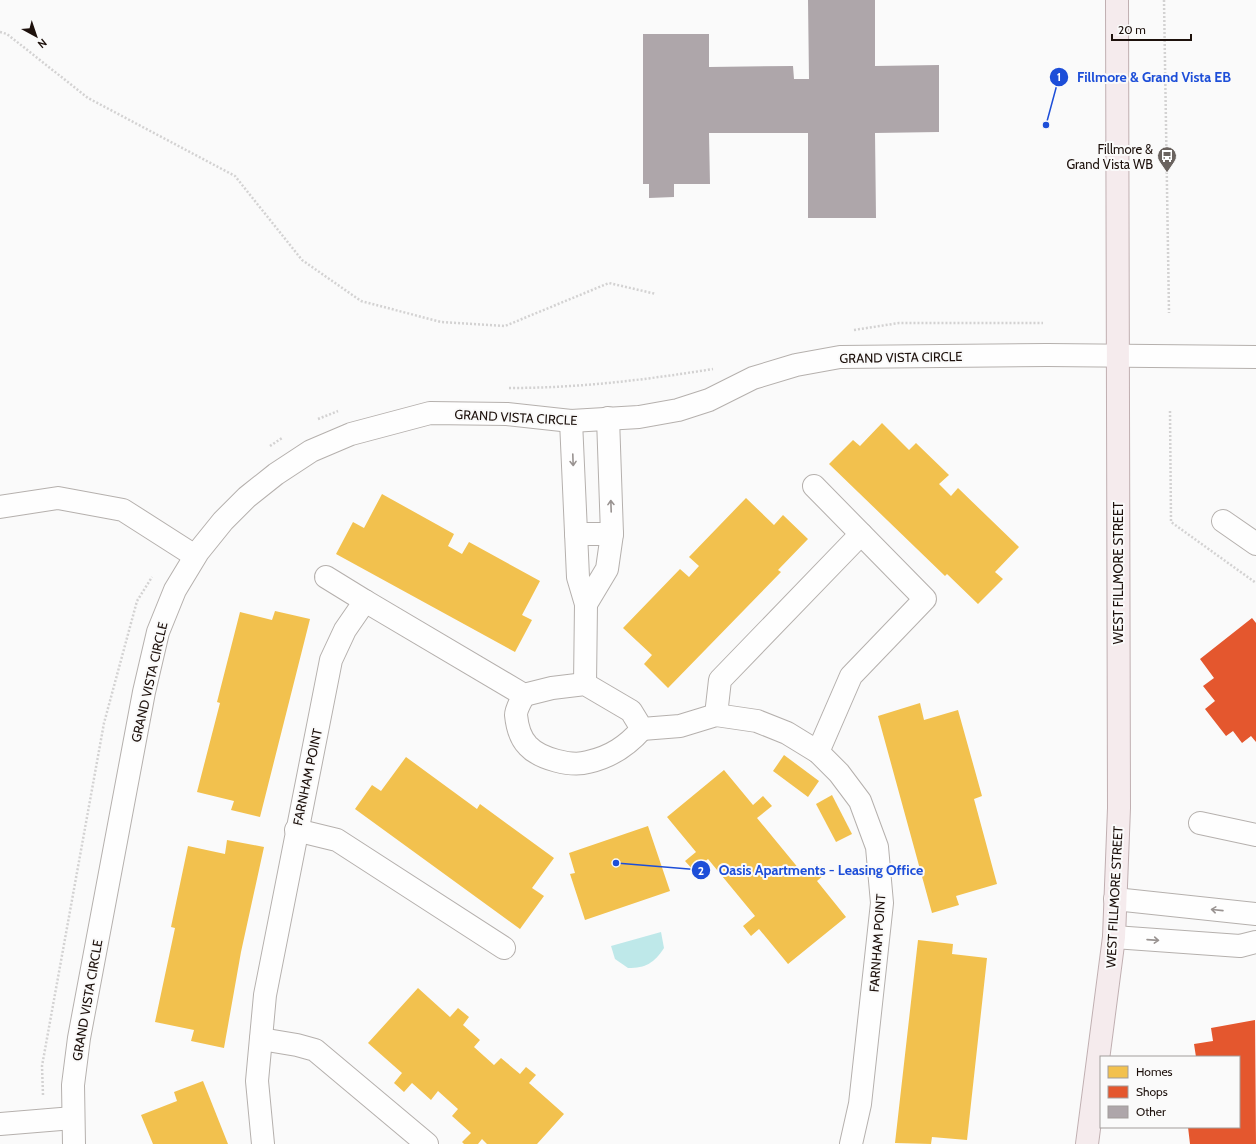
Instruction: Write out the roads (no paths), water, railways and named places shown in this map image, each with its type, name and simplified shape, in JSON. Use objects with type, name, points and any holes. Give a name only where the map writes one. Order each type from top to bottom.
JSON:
[{"type":"main road","name":"WEST FILLMORE STREET","points":[[1087,1144],[1114,937],[1119,808],[1117,0]]},
{"type":"street","name":"GRAND VISTA CIRCLE","points":[[74,1144],[73,1085],[79,1038],[144,692],[158,632],[175,590],[195,556],[247,497],[276,474],[311,452],[351,434],[430,413],[507,414],[571,421],[639,417],[678,410],[709,400],[753,378],[796,365],[840,357],[1047,355],[1119,357],[1256,357]]},
{"type":"street","points":[[586,604],[607,569],[612,534],[608,418]]},
{"type":"street","points":[[571,421],[578,577],[586,604],[585,684]]},
{"type":"street","points":[[814,486],[925,599],[850,676],[818,752]]},
{"type":"street","points":[[0,507],[58,498],[123,510],[195,556]]},
{"type":"street","points":[[1223,521],[1256,544]]},
{"type":"street","points":[[576,534],[612,534]]},
{"type":"street","points":[[716,715],[720,680],[861,534]]},
{"type":"street","points":[[326,577],[524,695],[552,688],[585,684],[631,711],[642,729],[628,744],[610,755],[587,763],[566,764],[545,757],[528,747],[519,731],[516,713],[524,695]]},
{"type":"street","name":"FARNHAM POINT","points":[[263,1144],[257,1081],[265,995],[296,830],[331,660],[345,630],[365,601]]},
{"type":"street","name":"FARNHAM POINT","points":[[642,729],[680,726],[716,715],[756,721],[787,733],[818,752],[839,773],[860,801],[877,847],[882,903],[860,1104],[851,1144]]},
{"type":"street","points":[[1200,823],[1256,835]]},
{"type":"street","points":[[296,830],[336,840],[504,948]]},
{"type":"street","points":[[1115,898],[1256,914]]},
{"type":"street","points":[[1114,937],[1240,946],[1256,942]]},
{"type":"street","points":[[261,1039],[298,1045],[315,1050],[427,1144]]},
{"type":"street","points":[[0,1124],[73,1118]]},
{"type":"water","points":[[661,932],[664,948],[649,964],[640,967],[628,968],[615,959],[611,946]]},
{"type":"place","name":"Fillmore & Grand Vista EB","points":[[1046,125]]},
{"type":"place","name":"Fillmore & Grand Vista WB","points":[[1167,173]]},
{"type":"place","name":"Oasis Apartments - Leasing Office","points":[[616,863]]}]
